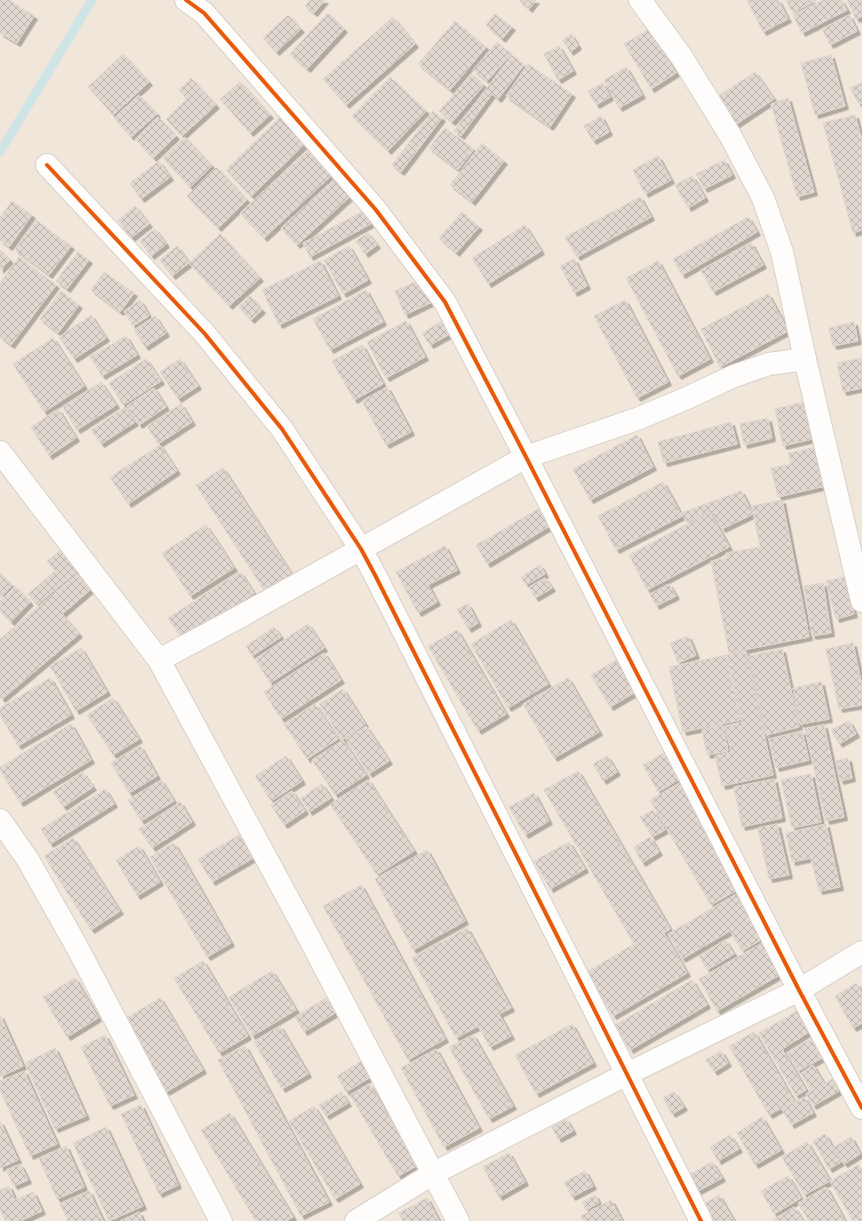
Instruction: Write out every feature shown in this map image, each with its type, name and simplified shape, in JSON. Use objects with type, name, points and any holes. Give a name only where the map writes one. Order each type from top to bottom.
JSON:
[{"type":"street","points":[[186,0],[204,13],[371,204],[445,302],[526,456],[799,990],[862,1108]]},
{"type":"street","points":[[640,0],[681,56],[726,128],[763,198],[782,252],[805,359],[862,601]]},
{"type":"street","points":[[47,165],[205,334],[282,429],[361,549],[701,1221]]},
{"type":"street","points":[[159,660],[232,621],[526,456],[637,419],[734,376],[769,364],[805,359]]},
{"type":"street","points":[[0,452],[159,660],[309,937],[458,1221]]},
{"type":"street","points":[[0,820],[28,860],[77,947],[221,1221]]},
{"type":"street","points":[[356,1221],[434,1173],[627,1074],[799,990],[862,952]]},
{"type":"shaded area","points":[[0,0],[862,0],[862,1221],[0,1221]]},
{"type":"building","points":[[0,0],[9,0],[34,16],[17,43],[0,33]]},
{"type":"building","points":[[310,0],[325,0],[314,13],[305,6]]},
{"type":"building","points":[[519,0],[536,0],[529,9]]},
{"type":"building","points":[[747,0],[778,0],[788,19],[763,32]]},
{"type":"building","points":[[786,0],[817,0],[793,13]]},
{"type":"building","points":[[823,0],[841,0],[847,10],[802,33],[793,15]]},
{"type":"building","points":[[847,0],[862,0],[862,16],[856,19]]},
{"type":"building","points":[[328,13],[344,29],[307,69],[290,54]]},
{"type":"building","points":[[495,14],[512,27],[502,39],[486,25]]},
{"type":"building","points":[[288,15],[301,29],[276,52],[263,38]]},
{"type":"building","points":[[849,15],[857,31],[830,45],[822,29]]},
{"type":"building","points":[[393,17],[415,44],[346,105],[323,79]]},
{"type":"building","points":[[455,21],[486,47],[450,90],[418,64]]},
{"type":"building","points":[[649,29],[676,73],[651,89],[624,44]]},
{"type":"building","points":[[571,34],[578,46],[570,52],[563,40]]},
{"type":"building","points":[[497,42],[511,54],[487,81],[473,70]]},
{"type":"building","points":[[559,46],[573,71],[558,80],[544,54]]},
{"type":"building","points":[[123,54],[149,82],[113,115],[88,87]]},
{"type":"building","points":[[512,55],[524,65],[498,99],[492,94],[461,136],[454,131]]},
{"type":"building","points":[[831,55],[845,106],[815,115],[801,63]]},
{"type":"building","points":[[528,64],[572,94],[550,127],[506,96]]},
{"type":"building","points":[[626,67],[642,95],[619,108],[604,80]]},
{"type":"building","points":[[755,72],[774,99],[735,125],[717,97]]},
{"type":"building","points":[[472,74],[484,85],[452,122],[439,111]]},
{"type":"building","points":[[390,77],[426,111],[388,151],[352,116]]},
{"type":"building","points":[[191,78],[216,105],[182,136],[166,119],[187,99],[179,90]]},
{"type":"building","points":[[240,82],[270,115],[250,133],[220,99]]},
{"type":"building","points":[[603,83],[610,97],[596,105],[588,91]]},
{"type":"building","points":[[862,83],[862,103],[859,104],[850,88]]},
{"type":"building","points":[[139,95],[157,114],[131,137],[114,118]]},
{"type":"building","points":[[788,98],[814,192],[797,197],[771,104]]},
{"type":"building","points":[[433,111],[442,118],[401,172],[392,165]]},
{"type":"building","points":[[283,114],[309,140],[251,196],[226,170]]},
{"type":"building","points":[[855,115],[862,141],[862,230],[853,233],[823,123]]},
{"type":"building","points":[[601,116],[609,132],[593,141],[584,126]]},
{"type":"building","points":[[158,117],[176,136],[153,158],[135,139]]},
{"type":"building","points":[[445,128],[474,149],[458,170],[429,148]]},
{"type":"building","points":[[185,137],[212,166],[190,187],[163,158]]},
{"type":"building","points":[[482,143],[504,161],[472,202],[450,185]]},
{"type":"building","points":[[313,146],[336,171],[264,238],[240,213]]},
{"type":"building","points":[[658,156],[671,180],[645,194],[633,170]]},
{"type":"building","points":[[724,160],[732,175],[704,189],[696,174]]},
{"type":"building","points":[[159,161],[170,177],[141,199],[130,183]]},
{"type":"building","points":[[216,167],[247,200],[218,228],[187,196]]},
{"type":"building","points":[[340,174],[355,192],[297,245],[281,228]]},
{"type":"building","points":[[692,176],[705,198],[688,208],[675,185]]},
{"type":"building","points":[[640,197],[651,217],[577,257],[565,237]]},
{"type":"building","points":[[12,201],[32,215],[9,247],[0,240],[0,218]]},
{"type":"building","points":[[135,206],[149,224],[131,238],[118,220]]},
{"type":"building","points":[[369,208],[376,221],[310,257],[303,243]]},
{"type":"building","points":[[462,212],[479,227],[456,253],[439,238]]},
{"type":"building","points":[[748,217],[757,232],[682,275],[673,259]]},
{"type":"building","points":[[36,220],[71,246],[49,275],[15,250]]},
{"type":"building","points":[[525,225],[541,251],[488,284],[472,258]]},
{"type":"building","points":[[155,229],[166,244],[151,256],[140,241]]},
{"type":"building","points":[[368,233],[377,245],[365,254],[356,241]]},
{"type":"building","points":[[220,234],[260,278],[229,306],[189,263]]},
{"type":"building","points":[[751,243],[763,265],[713,292],[701,270]]},
{"type":"building","points":[[177,246],[189,263],[172,276],[160,260]]},
{"type":"building","points":[[349,246],[368,280],[343,294],[324,260]]},
{"type":"building","points":[[0,250],[10,260],[0,270]]},
{"type":"building","points":[[78,252],[89,260],[67,289],[56,281]]},
{"type":"building","points":[[19,257],[56,285],[11,345],[0,337],[0,283]]},
{"type":"building","points":[[574,259],[587,286],[574,293],[560,266]]},
{"type":"building","points":[[320,261],[338,296],[279,325],[262,290]]},
{"type":"building","points":[[658,261],[710,359],[678,376],[626,278]]},
{"type":"building","points":[[104,272],[134,293],[120,312],[91,290]]},
{"type":"building","points":[[424,278],[434,301],[405,315],[395,291]]},
{"type":"building","points":[[366,290],[383,322],[330,350],[313,319]]},
{"type":"building","points":[[61,291],[79,305],[58,333],[40,319]]},
{"type":"building","points":[[768,294],[788,331],[720,367],[701,329]]},
{"type":"building","points":[[250,296],[262,310],[251,320],[239,307]]},
{"type":"building","points":[[140,300],[149,316],[133,326],[124,311]]},
{"type":"building","points":[[625,300],[668,382],[637,398],[594,316]]},
{"type":"building","points":[[91,315],[106,338],[74,359],[59,337]]},
{"type":"building","points":[[155,316],[166,333],[145,347],[134,330]]},
{"type":"building","points":[[406,321],[425,357],[386,378],[367,342]]},
{"type":"building","points":[[442,321],[450,334],[430,345],[422,333]]},
{"type":"building","points":[[854,322],[858,341],[833,346],[829,328]]},
{"type":"building","points":[[126,336],[137,355],[102,376],[90,357]]},
{"type":"building","points":[[53,338],[84,386],[44,412],[13,364]]},
{"type":"building","points":[[362,345],[383,384],[354,400],[332,361]]},
{"type":"building","points":[[862,358],[862,388],[843,392],[837,363]]},
{"type":"building","points":[[146,359],[161,381],[123,405],[109,383]]},
{"type":"building","points":[[180,359],[198,386],[178,399],[160,372]]},
{"type":"building","points":[[101,382],[116,405],[77,430],[63,407]]},
{"type":"building","points":[[387,387],[411,432],[386,445],[362,401]]},
{"type":"building","points":[[154,388],[166,407],[139,425],[127,406]]},
{"type":"building","points":[[804,402],[812,439],[783,446],[775,409]]},
{"type":"building","points":[[181,404],[192,422],[158,444],[147,426]]},
{"type":"building","points":[[125,407],[135,422],[101,444],[91,430]]},
{"type":"building","points":[[58,409],[76,438],[49,456],[31,427]]},
{"type":"building","points":[[768,418],[772,438],[744,445],[740,424]]},
{"type":"building","points":[[731,422],[737,444],[664,463],[658,442]]},
{"type":"building","points":[[637,435],[653,467],[590,500],[573,469]]},
{"type":"building","points":[[160,445],[177,471],[128,504],[110,477]]},
{"type":"building","points":[[817,447],[825,486],[778,497],[771,468],[791,464],[788,453]]},
{"type":"building","points":[[223,468],[292,575],[266,593],[196,485]]},
{"type":"building","points":[[663,482],[682,516],[616,550],[598,516]]},
{"type":"building","points":[[741,491],[753,514],[722,529],[711,510],[687,522],[681,513]]},
{"type":"building","points":[[782,500],[809,637],[729,653],[711,561],[727,558],[726,553],[760,547],[752,506]]},
{"type":"building","points":[[540,508],[550,526],[487,564],[476,545]]},
{"type":"building","points":[[710,512],[729,547],[647,590],[629,555]]},
{"type":"building","points":[[206,525],[234,568],[190,596],[162,553]]},
{"type":"building","points":[[445,546],[457,570],[428,585],[437,602],[418,613],[396,572]]},
{"type":"building","points":[[63,548],[80,569],[37,605],[28,594],[55,571],[47,561]]},
{"type":"building","points":[[540,565],[545,574],[526,585],[521,577]]},
{"type":"building","points":[[240,572],[254,593],[183,640],[168,618]]},
{"type":"building","points":[[0,573],[12,585],[0,598]]},
{"type":"building","points":[[77,574],[90,590],[62,614],[79,634],[2,699],[0,697],[0,639]]},
{"type":"building","points":[[844,577],[854,614],[836,619],[826,581]]},
{"type":"building","points":[[545,578],[552,588],[535,598],[529,587]]},
{"type":"building","points":[[823,583],[831,633],[812,636],[804,586]]},
{"type":"building","points":[[669,584],[676,596],[656,606],[650,594]]},
{"type":"building","points":[[15,586],[30,602],[11,622],[0,611],[0,601]]},
{"type":"building","points":[[468,604],[478,623],[468,629],[457,609]]},
{"type":"building","points":[[511,620],[548,684],[508,708],[471,644]]},
{"type":"building","points":[[308,624],[324,648],[270,683],[255,659]]},
{"type":"building","points":[[274,627],[281,637],[252,656],[246,646]]},
{"type":"building","points":[[457,630],[506,714],[478,731],[428,646]]},
{"type":"building","points":[[688,636],[696,655],[678,663],[670,643]]},
{"type":"building","points":[[853,643],[862,687],[862,705],[839,709],[826,649]]},
{"type":"building","points":[[81,648],[107,692],[76,711],[50,666]]},
{"type":"building","points":[[782,649],[799,727],[766,735],[749,656]]},
{"type":"building","points":[[746,651],[773,775],[722,786],[715,756],[731,752],[725,726],[742,722],[727,655]]},
{"type":"building","points":[[324,653],[341,680],[281,719],[264,692]]},
{"type":"building","points":[[726,655],[740,720],[683,732],[669,667]]},
{"type":"building","points":[[620,658],[639,690],[610,707],[591,675]]},
{"type":"building","points":[[50,678],[71,715],[18,746],[0,715],[0,708]]},
{"type":"building","points":[[568,678],[599,732],[554,758],[523,704]]},
{"type":"building","points":[[821,682],[829,719],[800,724],[793,688]]},
{"type":"building","points":[[343,689],[365,724],[342,740],[319,704]]},
{"type":"building","points":[[113,698],[139,739],[113,755],[87,715]]},
{"type":"building","points":[[315,704],[338,739],[307,759],[284,724]]},
{"type":"building","points":[[849,721],[856,734],[839,744],[831,730]]},
{"type":"building","points":[[71,724],[91,760],[20,803],[0,770],[0,767]]},
{"type":"building","points":[[723,725],[728,751],[707,755],[702,730]]},
{"type":"building","points":[[824,725],[844,817],[826,821],[805,729]]},
{"type":"building","points":[[366,726],[389,761],[369,774],[346,739]]},
{"type":"building","points":[[802,731],[809,760],[776,768],[769,739]]},
{"type":"building","points":[[343,740],[366,775],[335,795],[312,760]]},
{"type":"building","points":[[140,746],[157,776],[129,793],[111,763]]},
{"type":"building","points":[[667,751],[683,777],[658,792],[643,765]]},
{"type":"building","points":[[286,756],[302,781],[271,801],[255,776]]},
{"type":"building","points":[[607,756],[617,772],[603,781],[593,764]]},
{"type":"building","points":[[848,758],[852,778],[840,781],[836,761]]},
{"type":"building","points":[[578,771],[670,929],[664,933],[687,973],[613,1016],[587,972],[634,944],[544,790]]},
{"type":"building","points":[[82,772],[93,787],[63,807],[53,792]]},
{"type":"building","points":[[811,774],[821,822],[792,828],[781,780]]},
{"type":"building","points":[[774,779],[782,818],[742,827],[734,787]]},
{"type":"building","points":[[161,780],[174,801],[141,821],[128,800]]},
{"type":"building","points":[[368,780],[414,851],[377,875],[330,804]]},
{"type":"building","points":[[683,781],[744,886],[711,905],[650,800]]},
{"type":"building","points":[[322,784],[331,798],[309,812],[301,798]]},
{"type":"building","points":[[105,789],[114,804],[50,844],[41,829]]},
{"type":"building","points":[[292,791],[305,811],[284,825],[271,805]]},
{"type":"building","points":[[534,793],[549,821],[525,835],[509,807]]},
{"type":"building","points":[[180,802],[192,822],[152,848],[139,829]]},
{"type":"building","points":[[653,810],[665,830],[652,837],[640,817]]},
{"type":"building","points":[[777,824],[789,875],[769,879],[758,828]]},
{"type":"building","points":[[826,824],[840,887],[819,891],[811,858],[792,862],[786,833]]},
{"type":"building","points":[[239,835],[253,858],[212,882],[198,859]]},
{"type":"building","points":[[650,837],[659,852],[642,863],[634,847]]},
{"type":"building","points":[[73,838],[120,911],[91,930],[44,856]]},
{"type":"building","points":[[569,842],[585,869],[550,889],[534,861]]},
{"type":"building","points":[[174,843],[231,943],[207,957],[150,857]]},
{"type":"building","points":[[139,846],[160,882],[137,896],[116,860]]},
{"type":"building","points":[[427,850],[465,921],[413,950],[375,879]]},
{"type":"building","points":[[361,885],[445,1039],[408,1060],[323,906]]},
{"type":"building","points":[[738,893],[764,938],[742,951],[730,931],[682,959],[668,934]]},
{"type":"building","points":[[467,928],[511,1008],[499,1014],[511,1036],[490,1047],[478,1026],[456,1038],[412,958]]},
{"type":"building","points":[[725,940],[734,954],[707,970],[699,956]]},
{"type":"building","points":[[762,943],[781,974],[717,1011],[699,979]]},
{"type":"building","points":[[203,961],[248,1036],[219,1053],[174,978]]},
{"type":"building","points":[[272,971],[296,1010],[252,1036],[229,997]]},
{"type":"building","points":[[75,978],[98,1018],[67,1037],[43,997]]},
{"type":"building","points":[[692,980],[707,1005],[630,1050],[615,1025]]},
{"type":"building","points":[[856,983],[862,993],[862,1023],[853,1028],[835,996]]},
{"type":"building","points":[[160,998],[203,1070],[166,1092],[123,1020]]},
{"type":"building","points":[[326,998],[335,1013],[304,1032],[295,1017]]},
{"type":"building","points":[[797,1011],[809,1032],[782,1049],[806,1090],[796,1096],[759,1033]]},
{"type":"building","points":[[0,1015],[23,1066],[0,1077]]},
{"type":"building","points":[[572,1024],[593,1063],[536,1094],[515,1055]]},
{"type":"building","points":[[280,1026],[308,1074],[282,1089],[254,1042]]},
{"type":"building","points":[[754,1032],[794,1101],[769,1115],[729,1046]]},
{"type":"building","points":[[105,1035],[134,1095],[110,1106],[81,1047]]},
{"type":"building","points":[[473,1035],[513,1106],[489,1119],[449,1047]]},
{"type":"building","points":[[811,1039],[822,1058],[798,1071],[787,1053]]},
{"type":"building","points":[[245,1046],[329,1202],[301,1216],[218,1060]]},
{"type":"building","points":[[55,1048],[86,1116],[55,1129],[25,1063]]},
{"type":"building","points":[[436,1049],[479,1128],[444,1147],[401,1068]]},
{"type":"building","points":[[721,1051],[728,1063],[714,1072],[706,1060]]},
{"type":"building","points":[[363,1060],[372,1076],[346,1092],[337,1076]]},
{"type":"building","points":[[813,1065],[824,1084],[832,1079],[839,1091],[813,1106],[806,1094],[811,1091],[801,1073]]},
{"type":"building","points":[[24,1071],[57,1144],[30,1156],[0,1090],[0,1081]]},
{"type":"building","points":[[369,1084],[418,1165],[398,1176],[350,1095]]},
{"type":"building","points":[[341,1092],[348,1103],[326,1116],[319,1105]]},
{"type":"building","points":[[674,1092],[684,1107],[672,1114],[663,1098]]},
{"type":"building","points":[[804,1097],[813,1113],[791,1125],[782,1109]]},
{"type":"building","points":[[141,1105],[178,1185],[159,1194],[121,1114]]},
{"type":"building","points":[[314,1106],[360,1184],[335,1199],[289,1121]]},
{"type":"building","points":[[230,1113],[293,1217],[286,1221],[256,1221],[201,1130]]},
{"type":"building","points":[[762,1117],[781,1150],[755,1165],[737,1133]]},
{"type":"building","points":[[566,1119],[573,1131],[558,1139],[552,1127]]},
{"type":"building","points":[[0,1121],[18,1160],[0,1168]]},
{"type":"building","points":[[106,1127],[143,1206],[109,1221],[73,1143]]},
{"type":"building","points":[[825,1134],[841,1162],[829,1169],[813,1141]]},
{"type":"building","points":[[730,1135],[739,1149],[718,1161],[710,1147]]},
{"type":"building","points":[[851,1137],[860,1154],[844,1164],[834,1147]]},
{"type":"building","points":[[807,1142],[830,1181],[804,1195],[782,1157]]},
{"type":"building","points":[[66,1146],[84,1187],[57,1199],[39,1159]]},
{"type":"building","points":[[509,1153],[525,1182],[499,1197],[483,1167]]},
{"type":"building","points":[[712,1162],[722,1178],[698,1191],[689,1175]]},
{"type":"building","points":[[20,1164],[28,1180],[14,1186],[6,1170]]},
{"type":"building","points":[[858,1165],[862,1172],[862,1221],[853,1221],[830,1181]]},
{"type":"building","points":[[585,1171],[593,1186],[572,1197],[564,1182]]},
{"type":"building","points":[[788,1176],[801,1198],[774,1214],[761,1191]]},
{"type":"building","points":[[9,1186],[15,1200],[33,1192],[42,1211],[20,1221],[5,1221],[0,1209],[0,1190]]},
{"type":"building","points":[[826,1187],[845,1221],[809,1221],[798,1203]]},
{"type":"building","points":[[89,1191],[103,1221],[68,1221],[60,1204]]},
{"type":"building","points":[[595,1195],[599,1203],[586,1210],[582,1202]]},
{"type":"building","points":[[719,1195],[734,1221],[714,1221],[704,1204]]},
{"type":"building","points":[[427,1198],[439,1221],[403,1221],[399,1213]]},
{"type":"building","points":[[611,1200],[622,1221],[583,1221],[581,1216]]},
{"type":"building","points":[[794,1207],[803,1221],[776,1221],[774,1219]]},
{"type":"building","points":[[139,1212],[143,1221],[120,1221]]},
{"type":"waterway","points":[[0,152],[92,0]]},
{"type":"cycle path","points":[[186,0],[204,13],[376,210],[445,302],[799,990],[862,1108]]},
{"type":"cycle path","points":[[47,165],[205,334],[282,429],[361,549],[701,1221]]}]
